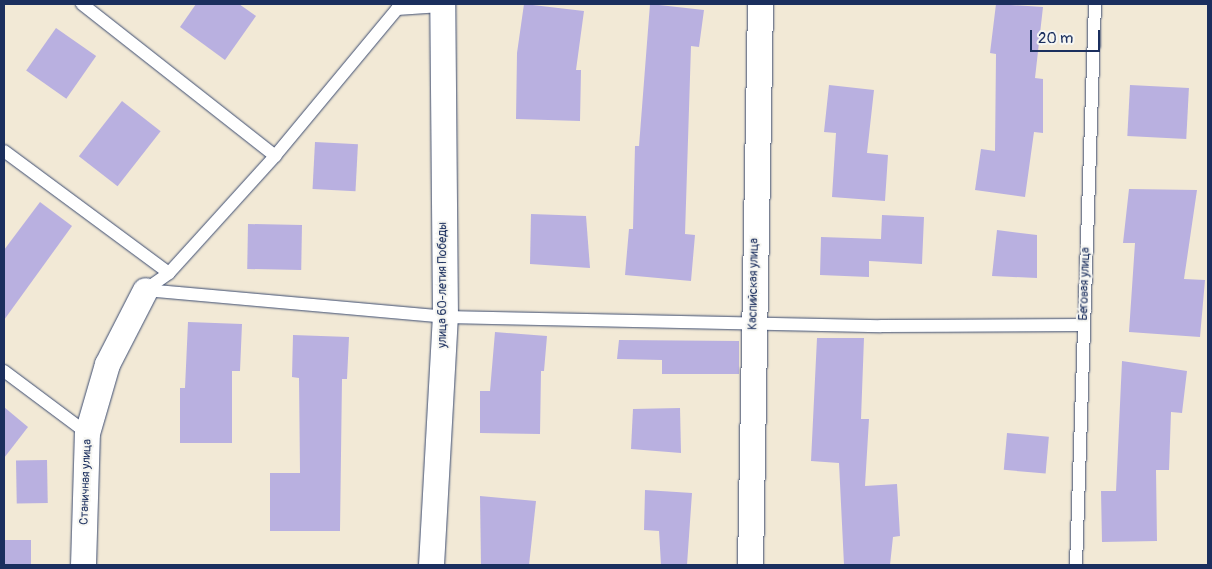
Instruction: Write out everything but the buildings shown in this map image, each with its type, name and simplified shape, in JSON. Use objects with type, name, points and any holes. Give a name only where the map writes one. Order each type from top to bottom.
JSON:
[{"type":"street","name":"Каспийская улица","points":[[750,565],[760,4]]},
{"type":"street","name":"улица 60-летия Победы","points":[[431,565],[445,318],[441,5]]},
{"type":"street","name":"Станичная улица","points":[[83,565],[87,433],[106,364],[145,290]]},
{"type":"lane","points":[[82,4],[275,156]]},
{"type":"lane","name":"Беговая улица","points":[[1076,565],[1095,4]]},
{"type":"lane","points":[[145,290],[169,273],[275,156],[393,6],[441,5]]},
{"type":"lane","points":[[4,151],[169,273]]},
{"type":"lane","points":[[145,290],[445,318],[881,326],[1083,324]]},
{"type":"lane","points":[[4,370],[87,433]]}]
